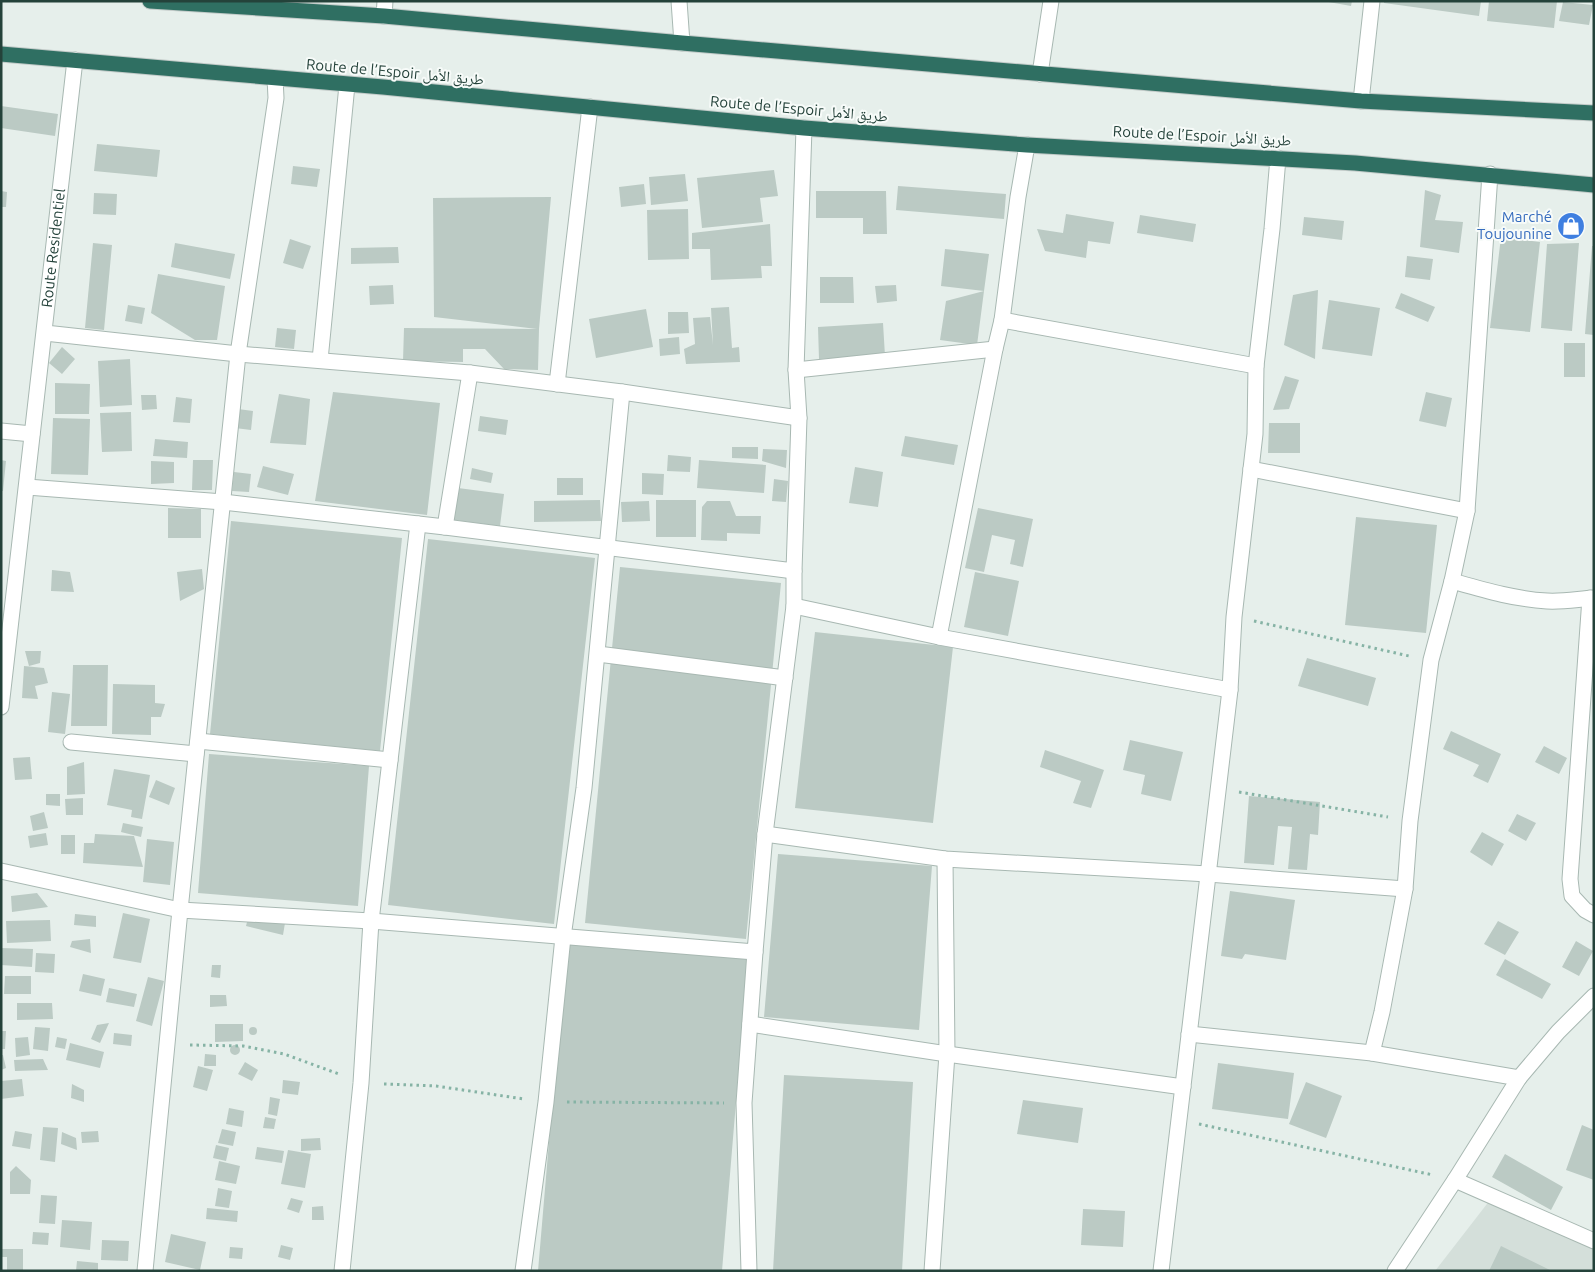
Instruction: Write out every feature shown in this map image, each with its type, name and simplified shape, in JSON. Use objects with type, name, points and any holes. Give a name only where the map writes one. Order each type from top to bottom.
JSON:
[{"type":"highway","points":[[150,1],[385,8],[682,44],[1361,101],[1594,113]]},
{"type":"highway","name":"Route de l’Espoir طريق الأمل","points":[[1,54],[804,128],[1027,145],[1278,158],[1490,174],[1594,185]]},
{"type":"street","points":[[679,1],[682,44]]},
{"type":"street","points":[[1040,74],[1051,1]]},
{"type":"street","points":[[1361,101],[1372,1]]},
{"type":"street","name":"Route Residentiel","points":[[1,707],[75,60]]},
{"type":"street","points":[[145,1271],[180,910],[238,354],[276,98],[275,78]]},
{"type":"street","points":[[320,360],[347,85]]},
{"type":"street","points":[[557,384],[590,108]]},
{"type":"street","points":[[749,1271],[744,1103],[765,834],[794,606],[799,418],[796,370],[804,128]]},
{"type":"street","points":[[938,637],[994,349],[1002,320],[1018,197],[1027,145]]},
{"type":"street","points":[[1161,1271],[1230,690],[1234,617],[1254,434],[1256,366],[1278,158]]},
{"type":"street","points":[[1372,1054],[1382,1012],[1405,889],[1410,821],[1431,660],[1452,581],[1467,511],[1490,174]]},
{"type":"street","points":[[1002,320],[1256,366]]},
{"type":"street","points":[[45,333],[238,354],[470,373],[622,392],[799,418]]},
{"type":"street","points":[[796,370],[994,349]]},
{"type":"street","points":[[445,527],[470,373]]},
{"type":"street","points":[[523,1271],[546,1102],[563,937],[584,788],[622,392]]},
{"type":"street","points":[[1,431],[32,434]]},
{"type":"street","points":[[1251,469],[1467,511]]},
{"type":"street","points":[[27,487],[223,502],[445,527],[794,571]]},
{"type":"street","points":[[342,1271],[362,1083],[371,921],[418,524]]},
{"type":"street","points":[[1452,581],[1529,600],[1549,601],[1592,598],[1570,880],[1572,896],[1585,910],[1594,915]]},
{"type":"street","points":[[794,606],[938,637],[1230,690]]},
{"type":"street","points":[[598,654],[785,678]]},
{"type":"street","points":[[71,742],[390,760]]},
{"type":"street","points":[[765,834],[945,859],[1208,874],[1405,889]]},
{"type":"street","points":[[932,1271],[947,1054],[945,859]]},
{"type":"street","points":[[1,871],[180,910],[371,921],[755,952]]},
{"type":"street","points":[[1395,1271],[1519,1078],[1558,1032],[1594,996]]},
{"type":"street","points":[[750,1024],[947,1054],[1183,1086]]},
{"type":"street","points":[[1189,1034],[1372,1054],[1519,1078]]},
{"type":"street","points":[[1455,1180],[1594,1240]]},
{"type":"path","points":[[1234,617],[1431,660]]},
{"type":"path","points":[[1218,789],[1410,821]]},
{"type":"path","points":[[189,1045],[243,1046],[284,1054],[362,1083]]},
{"type":"path","points":[[1179,1120],[1455,1180]]},
{"type":"shaded area","points":[[1490,1200],[1594,1247],[1594,1271],[1435,1271]]},
{"type":"building","points":[[1323,1],[1352,1],[1351,6]]},
{"type":"building","points":[[1384,1],[1481,1],[1479,16],[1384,3]]},
{"type":"building","points":[[1489,1],[1557,1],[1554,28],[1487,21]]},
{"type":"building","points":[[1563,2],[1593,5],[1589,25],[1559,21]]},
{"type":"building","points":[[1,106],[58,114],[55,136],[1,128]]},
{"type":"building","points":[[97,144],[160,150],[157,177],[94,171]]},
{"type":"building","points":[[293,166],[320,169],[317,187],[291,184]]},
{"type":"building","points":[[774,170],[778,196],[760,198],[763,222],[702,228],[697,178]]},
{"type":"building","points":[[685,174],[688,201],[651,205],[649,177]]},
{"type":"building","points":[[644,184],[646,204],[621,207],[619,187]]},
{"type":"building","points":[[898,186],[1006,194],[1004,219],[896,210]]},
{"type":"building","points":[[1425,190],[1441,195],[1435,220],[1463,222],[1459,253],[1420,247]]},
{"type":"building","points":[[1,191],[7,192],[6,207],[1,207]]},
{"type":"building","points":[[816,191],[886,191],[887,234],[863,234],[863,218],[816,218]]},
{"type":"building","points":[[94,193],[117,194],[116,215],[93,214]]},
{"type":"building","points":[[551,197],[539,329],[538,370],[504,369],[485,349],[463,349],[463,362],[403,361],[404,328],[537,329],[434,317],[433,198]]},
{"type":"building","points":[[688,209],[689,259],[648,260],[647,210]]},
{"type":"building","points":[[1066,214],[1114,222],[1110,244],[1088,241],[1086,258],[1045,251],[1037,229],[1063,233]]},
{"type":"building","points":[[1140,215],[1196,224],[1193,242],[1137,233]]},
{"type":"building","points":[[1304,217],[1344,221],[1342,240],[1302,235]]},
{"type":"building","points":[[770,224],[772,266],[761,266],[762,278],[711,280],[710,249],[692,249],[692,233]]},
{"type":"building","points":[[1501,237],[1540,242],[1530,332],[1490,328]]},
{"type":"building","points":[[290,239],[311,246],[303,269],[283,263]]},
{"type":"building","points":[[93,243],[112,245],[104,330],[85,328]]},
{"type":"building","points":[[175,243],[235,254],[230,279],[171,267]]},
{"type":"building","points":[[1579,243],[1572,331],[1541,328],[1547,244]]},
{"type":"building","points":[[1592,246],[1594,246],[1594,335],[1585,334]]},
{"type":"building","points":[[398,247],[399,263],[351,264],[351,248]]},
{"type":"building","points":[[945,249],[989,254],[984,291],[941,286]]},
{"type":"building","points":[[1407,256],[1433,259],[1430,280],[1405,277]]},
{"type":"building","points":[[158,274],[225,286],[217,340],[195,340],[151,313]]},
{"type":"building","points":[[820,277],[853,277],[854,303],[820,303]]},
{"type":"building","points":[[393,285],[394,304],[370,305],[369,286]]},
{"type":"building","points":[[896,285],[897,301],[877,303],[875,286]]},
{"type":"building","points":[[1318,290],[1315,359],[1284,345],[1293,295]]},
{"type":"building","points":[[984,291],[977,345],[940,340],[946,301]]},
{"type":"building","points":[[1401,293],[1435,307],[1428,322],[1395,308]]},
{"type":"building","points":[[1329,300],[1380,308],[1372,356],[1322,349]]},
{"type":"building","points":[[128,305],[145,308],[142,324],[125,321]]},
{"type":"building","points":[[729,307],[732,348],[739,347],[740,362],[686,364],[684,349],[695,344],[693,318],[710,317],[713,345],[711,308]]},
{"type":"building","points":[[646,309],[653,347],[596,358],[589,319]]},
{"type":"building","points":[[668,312],[688,312],[689,333],[668,334]]},
{"type":"building","points":[[883,323],[885,356],[819,359],[818,327]]},
{"type":"building","points":[[277,328],[296,330],[294,349],[275,347]]},
{"type":"building","points":[[679,337],[680,354],[660,356],[659,339]]},
{"type":"building","points":[[1564,343],[1585,343],[1585,377],[1564,377]]},
{"type":"building","points":[[62,347],[75,359],[62,374],[49,363]]},
{"type":"building","points":[[130,359],[132,405],[100,407],[98,361]]},
{"type":"building","points":[[1285,376],[1299,380],[1289,409],[1273,410]]},
{"type":"building","points":[[55,383],[90,384],[89,414],[55,414]]},
{"type":"building","points":[[333,392],[440,403],[427,515],[315,501]]},
{"type":"building","points":[[1426,392],[1452,398],[1446,427],[1419,421]]},
{"type":"building","points":[[279,394],[310,399],[306,445],[270,443]]},
{"type":"building","points":[[141,395],[156,395],[157,409],[142,410]]},
{"type":"building","points":[[176,397],[192,399],[190,423],[173,422]]},
{"type":"building","points":[[238,409],[253,411],[251,430],[235,428]]},
{"type":"building","points":[[131,412],[132,451],[102,452],[100,413]]},
{"type":"building","points":[[480,416],[508,420],[506,435],[478,431]]},
{"type":"building","points":[[53,418],[90,419],[88,475],[51,474]]},
{"type":"building","points":[[1269,423],[1300,423],[1300,453],[1268,453]]},
{"type":"building","points":[[905,436],[958,445],[954,465],[901,456]]},
{"type":"building","points":[[155,439],[188,442],[187,458],[153,456]]},
{"type":"building","points":[[732,447],[758,447],[758,459],[732,458]]},
{"type":"building","points":[[763,449],[787,450],[786,468],[762,461]]},
{"type":"building","points":[[668,455],[691,457],[690,472],[667,471]]},
{"type":"building","points":[[1,460],[6,461],[3,491],[1,491]]},
{"type":"building","points":[[193,460],[213,460],[212,490],[192,490]]},
{"type":"building","points":[[699,460],[766,465],[764,493],[697,488]]},
{"type":"building","points":[[151,461],[174,462],[174,483],[151,484]]},
{"type":"building","points":[[263,466],[294,474],[288,495],[257,487]]},
{"type":"building","points":[[855,467],[883,472],[878,507],[849,503]]},
{"type":"building","points":[[472,468],[493,473],[491,483],[470,479]]},
{"type":"building","points":[[234,472],[251,474],[249,492],[232,491]]},
{"type":"building","points":[[642,473],[664,474],[663,495],[642,494]]},
{"type":"building","points":[[557,478],[583,478],[583,495],[557,495]]},
{"type":"building","points":[[774,479],[788,481],[786,502],[772,501]]},
{"type":"building","points":[[458,488],[504,494],[500,526],[454,520]]},
{"type":"building","points":[[600,500],[601,521],[534,522],[534,501]]},
{"type":"building","points":[[656,500],[696,500],[696,537],[656,537]]},
{"type":"building","points":[[649,501],[650,521],[622,522],[621,502]]},
{"type":"building","points":[[707,501],[730,501],[736,516],[761,516],[760,534],[727,533],[727,541],[701,540],[702,507]]},
{"type":"building","points":[[168,508],[201,509],[201,538],[168,538]]},
{"type":"building","points":[[978,508],[1033,519],[1023,567],[1010,564],[1015,540],[992,535],[984,572],[965,568]]},
{"type":"building","points":[[1356,517],[1437,525],[1426,633],[1345,625]]},
{"type":"building","points":[[231,521],[402,538],[380,751],[210,734]]},
{"type":"building","points":[[428,539],[595,558],[554,924],[388,905]]},
{"type":"building","points":[[620,567],[781,583],[746,939],[585,923]]},
{"type":"building","points":[[202,569],[204,589],[180,601],[177,572]]},
{"type":"building","points":[[52,570],[70,572],[74,592],[51,591]]},
{"type":"building","points":[[975,572],[1019,581],[1008,636],[964,627]]},
{"type":"building","points":[[815,632],[953,647],[933,823],[795,808]]},
{"type":"building","points":[[25,651],[41,651],[40,663],[29,666]]},
{"type":"building","points":[[1307,658],[1376,678],[1368,706],[1298,686]]},
{"type":"building","points":[[73,665],[108,665],[107,726],[71,726]]},
{"type":"building","points":[[24,666],[44,668],[48,683],[35,686],[38,699],[22,698]]},
{"type":"building","points":[[113,684],[155,685],[155,703],[165,704],[161,717],[151,717],[151,735],[112,734]]},
{"type":"building","points":[[52,692],[70,694],[65,734],[48,732]]},
{"type":"building","points":[[1451,731],[1501,754],[1488,783],[1473,776],[1479,765],[1443,749]]},
{"type":"building","points":[[1130,740],[1183,752],[1171,801],[1141,794],[1145,775],[1123,770]]},
{"type":"building","points":[[1544,746],[1567,758],[1559,774],[1535,762]]},
{"type":"building","points":[[1045,750],[1104,770],[1091,808],[1073,803],[1081,781],[1040,767]]},
{"type":"building","points":[[209,754],[369,766],[358,906],[198,893]]},
{"type":"building","points":[[30,757],[32,779],[15,780],[13,758]]},
{"type":"building","points":[[84,762],[85,794],[67,795],[67,767]]},
{"type":"building","points":[[114,769],[150,775],[142,819],[131,817],[132,810],[107,805]]},
{"type":"building","points":[[156,780],[175,788],[169,805],[149,797]]},
{"type":"building","points":[[46,794],[60,794],[60,806],[46,805]]},
{"type":"building","points":[[1249,796],[1320,802],[1318,835],[1310,834],[1307,870],[1288,869],[1292,827],[1278,826],[1274,865],[1244,863]]},
{"type":"building","points":[[83,798],[83,815],[66,815],[65,799]]},
{"type":"building","points":[[44,812],[48,828],[33,831],[30,816]]},
{"type":"building","points":[[1517,814],[1536,823],[1526,841],[1508,831]]},
{"type":"building","points":[[123,823],[143,827],[141,837],[121,832]]},
{"type":"building","points":[[1482,832],[1504,844],[1492,866],[1470,852]]},
{"type":"building","points":[[46,833],[48,845],[30,848],[28,836]]},
{"type":"building","points":[[95,834],[134,836],[143,867],[83,863],[84,843],[94,843]]},
{"type":"building","points":[[61,835],[75,835],[75,854],[61,854]]},
{"type":"building","points":[[147,839],[174,842],[170,885],[143,882]]},
{"type":"building","points":[[778,854],[932,866],[919,1030],[764,1017]]},
{"type":"building","points":[[1230,891],[1295,900],[1286,960],[1245,954],[1242,959],[1221,956]]},
{"type":"building","points":[[37,893],[48,907],[12,912],[11,896]]},
{"type":"building","points":[[123,913],[150,919],[141,963],[113,958]]},
{"type":"building","points":[[75,914],[96,916],[96,927],[74,925]]},
{"type":"building","points":[[249,914],[285,923],[283,935],[246,926]]},
{"type":"building","points":[[50,920],[51,941],[7,943],[6,921]]},
{"type":"building","points":[[1498,921],[1519,932],[1505,955],[1484,944]]},
{"type":"building","points":[[90,939],[91,953],[70,947],[72,941]]},
{"type":"building","points":[[1576,941],[1593,951],[1579,976],[1562,967]]},
{"type":"building","points":[[566,942],[748,957],[722,1271],[538,1271]]},
{"type":"building","points":[[1,948],[33,949],[32,967],[1,965]]},
{"type":"building","points":[[36,953],[55,954],[54,973],[35,972]]},
{"type":"building","points":[[1505,959],[1551,984],[1542,999],[1496,975]]},
{"type":"building","points":[[212,965],[221,965],[220,978],[211,977]]},
{"type":"building","points":[[83,974],[105,979],[101,996],[79,991]]},
{"type":"building","points":[[5,976],[31,976],[31,994],[4,994]]},
{"type":"building","points":[[148,977],[164,981],[152,1026],[136,1021]]},
{"type":"building","points":[[109,988],[137,994],[134,1007],[106,1002]]},
{"type":"building","points":[[210,995],[226,995],[227,1006],[210,1007]]},
{"type":"building","points":[[17,1003],[52,1003],[53,1019],[17,1020]]},
{"type":"building","points":[[109,1023],[100,1043],[91,1039],[97,1025]]},
{"type":"building","points":[[215,1024],[243,1024],[243,1041],[215,1042]]},
{"type":"building","points":[[35,1027],[50,1028],[48,1051],[33,1049]]},
{"type":"building","points":[[253,1027],[257,1031],[253,1035],[249,1031]]},
{"type":"building","points":[[1,1031],[6,1031],[5,1049],[1,1049]]},
{"type":"building","points":[[114,1033],[132,1035],[131,1046],[113,1044]]},
{"type":"building","points":[[28,1037],[30,1055],[16,1057],[15,1038]]},
{"type":"building","points":[[57,1037],[67,1039],[65,1049],[55,1047]]},
{"type":"building","points":[[70,1043],[104,1052],[100,1068],[66,1060]]},
{"type":"building","points":[[235,1045],[240,1050],[235,1055],[230,1050]]},
{"type":"building","points":[[205,1054],[216,1055],[216,1066],[204,1066]]},
{"type":"building","points":[[1,1055],[3,1055],[6,1068],[1,1070]]},
{"type":"building","points":[[43,1059],[48,1070],[15,1071],[14,1060]]},
{"type":"building","points":[[245,1062],[258,1070],[252,1081],[238,1074]]},
{"type":"building","points":[[1218,1063],[1294,1073],[1288,1119],[1212,1109]]},
{"type":"building","points":[[198,1066],[213,1070],[207,1091],[193,1087]]},
{"type":"building","points":[[784,1075],[913,1082],[902,1271],[773,1271]]},
{"type":"building","points":[[22,1079],[24,1096],[1,1099],[1,1081]]},
{"type":"building","points":[[283,1080],[300,1082],[298,1095],[282,1093]]},
{"type":"building","points":[[1306,1082],[1342,1096],[1326,1138],[1289,1124]]},
{"type":"building","points":[[72,1084],[84,1090],[84,1102],[71,1098]]},
{"type":"building","points":[[270,1097],[280,1099],[277,1116],[268,1114]]},
{"type":"building","points":[[1023,1100],[1083,1108],[1078,1143],[1017,1134]]},
{"type":"building","points":[[229,1108],[244,1111],[242,1127],[226,1124]]},
{"type":"building","points":[[265,1117],[276,1119],[274,1129],[263,1128]]},
{"type":"building","points":[[1582,1125],[1594,1130],[1594,1180],[1566,1170]]},
{"type":"building","points":[[43,1127],[58,1128],[55,1162],[40,1160]]},
{"type":"building","points":[[222,1129],[236,1132],[233,1146],[218,1143]]},
{"type":"building","points":[[15,1131],[32,1134],[30,1149],[12,1146]]},
{"type":"building","points":[[98,1131],[99,1142],[82,1143],[81,1132]]},
{"type":"building","points":[[62,1132],[76,1138],[77,1150],[61,1144]]},
{"type":"building","points":[[320,1138],[321,1150],[301,1151],[301,1139]]},
{"type":"building","points":[[216,1145],[229,1148],[226,1161],[213,1158]]},
{"type":"building","points":[[257,1147],[284,1151],[282,1163],[255,1159]]},
{"type":"building","points":[[288,1150],[311,1154],[305,1188],[281,1184]]},
{"type":"building","points":[[1505,1154],[1563,1187],[1551,1210],[1492,1177]]},
{"type":"building","points":[[219,1161],[240,1166],[236,1184],[215,1180]]},
{"type":"building","points":[[16,1166],[31,1180],[30,1194],[10,1194],[10,1172]]},
{"type":"building","points":[[218,1188],[232,1191],[229,1208],[215,1206]]},
{"type":"building","points":[[41,1195],[57,1196],[55,1224],[39,1223]]},
{"type":"building","points":[[291,1198],[303,1201],[299,1213],[287,1209]]},
{"type":"building","points":[[323,1206],[324,1220],[312,1220],[312,1207]]},
{"type":"building","points":[[207,1208],[238,1211],[237,1222],[206,1219]]},
{"type":"building","points":[[1083,1209],[1125,1211],[1123,1247],[1081,1245]]},
{"type":"building","points":[[62,1220],[92,1222],[90,1250],[60,1247]]},
{"type":"building","points":[[33,1232],[49,1233],[48,1245],[32,1244]]},
{"type":"building","points":[[171,1234],[206,1242],[200,1270],[165,1262]]},
{"type":"building","points":[[102,1240],[129,1241],[128,1261],[101,1260]]},
{"type":"building","points":[[281,1245],[293,1248],[290,1260],[278,1257]]},
{"type":"building","points":[[1501,1246],[1552,1271],[1489,1271]]},
{"type":"building","points":[[230,1247],[243,1248],[242,1259],[229,1258]]},
{"type":"building","points":[[1,1249],[23,1249],[23,1271],[7,1271],[7,1257],[1,1257]]},
{"type":"building","points":[[77,1261],[98,1263],[98,1271],[76,1271]]},
{"type":"place","name":"Marché Toujounine","points":[[1571,226]]}]
